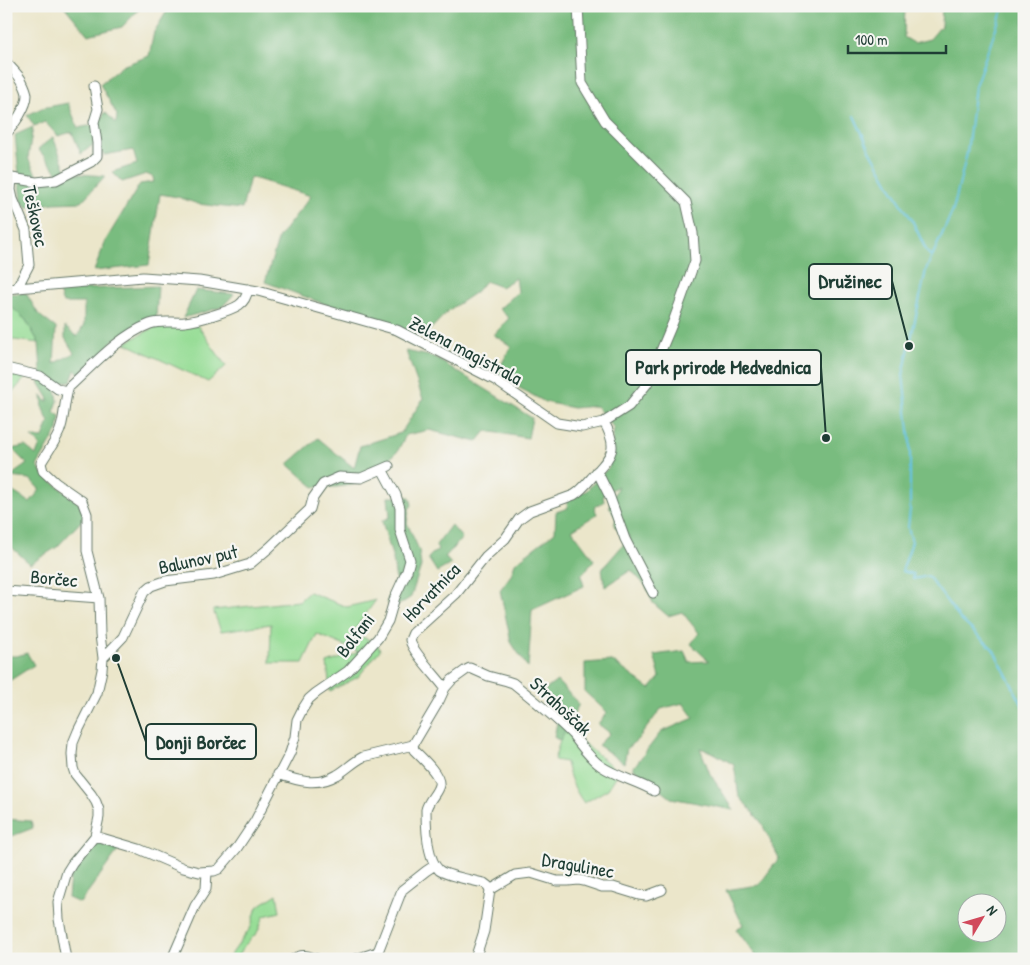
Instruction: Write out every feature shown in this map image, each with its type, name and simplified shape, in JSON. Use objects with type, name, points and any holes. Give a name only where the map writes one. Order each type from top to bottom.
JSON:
[{"type":"street","name":"Zelena magistrala","points":[[6,289],[143,278],[199,281],[248,289],[397,330],[495,380],[557,423],[582,427],[604,422],[629,406],[647,384],[673,322],[695,261],[693,233],[686,202],[605,121],[582,84],[578,6]]},
{"type":"street","points":[[6,62],[21,79],[27,98],[16,122],[6,134]]},
{"type":"street","name":"Teškovec","points":[[17,288],[29,265],[26,230],[13,199],[9,178],[36,182],[56,180],[91,162],[97,156],[94,122],[98,109],[94,86]]},
{"type":"street","points":[[66,959],[58,902],[64,881],[72,864],[95,836],[99,810],[92,794],[74,774],[72,754],[78,731],[96,692],[103,658],[99,598],[87,551],[87,514],[82,500],[56,483],[43,471],[41,463],[61,430],[69,387],[124,337],[158,322],[186,322],[240,305],[247,296],[248,289]]},
{"type":"street","points":[[6,368],[40,376],[58,389],[67,391]]},
{"type":"street","name":"Horvatnica","points":[[445,688],[412,647],[410,640],[413,632],[456,594],[486,556],[505,539],[524,514],[574,495],[598,472],[608,460],[612,448],[611,435],[604,422]]},
{"type":"street","name":"Balunov put","points":[[103,658],[123,637],[144,592],[151,586],[165,581],[214,575],[250,564],[310,509],[313,498],[323,484],[339,477],[361,478],[386,468]]},
{"type":"street","name":"Bolfani","points":[[207,872],[219,869],[237,848],[255,821],[293,746],[297,720],[309,699],[316,692],[348,671],[378,638],[388,621],[395,596],[410,560],[400,530],[400,508],[386,468]]},
{"type":"street","points":[[598,472],[609,494],[625,539],[653,593]]},
{"type":"street","name":"Borčec","points":[[6,591],[99,598]]},
{"type":"street","name":"Strahoščak","points":[[445,688],[452,680],[470,668],[512,683],[572,735],[601,766],[654,791]]},
{"type":"street","points":[[278,774],[302,782],[323,782],[336,776],[356,760],[363,757],[413,745],[445,688]]},
{"type":"street","points":[[413,745],[414,750],[436,774],[439,782],[439,786],[429,801],[426,810],[429,847],[435,865],[438,870],[445,873],[484,883],[490,890],[484,931],[475,959]]},
{"type":"street","points":[[95,836],[139,849],[191,871],[207,872],[206,889],[195,906],[172,959]]},
{"type":"street","points":[[356,959],[377,952],[402,890],[435,865]]},
{"type":"street","name":"Dragulinec","points":[[490,890],[512,877],[525,873],[537,874],[557,881],[584,881],[602,887],[613,887],[639,896],[646,896],[662,890]]},
{"type":"street","points":[[294,959],[298,956],[307,955],[317,959]]},
{"type":"green space","points":[[64,6],[142,6],[122,27],[88,35]]},
{"type":"green space","points":[[166,6],[905,6],[904,37],[914,43],[930,39],[941,26],[942,6],[1024,6],[1024,959],[766,959],[756,956],[736,929],[743,925],[726,890],[759,885],[779,858],[761,822],[739,796],[734,765],[714,753],[700,748],[710,774],[734,810],[671,798],[633,768],[661,732],[694,718],[683,703],[661,709],[638,739],[627,748],[624,763],[598,745],[610,733],[598,724],[607,712],[585,692],[585,663],[612,661],[650,689],[660,677],[654,655],[684,651],[689,662],[709,661],[691,644],[699,633],[682,612],[668,616],[653,603],[646,586],[631,570],[605,587],[602,569],[630,537],[620,532],[614,526],[616,518],[609,506],[618,486],[603,495],[604,502],[594,507],[597,514],[572,530],[594,560],[581,576],[584,586],[532,610],[528,668],[511,642],[500,590],[511,575],[515,563],[555,532],[556,512],[568,508],[566,499],[586,491],[609,467],[614,428],[596,406],[573,408],[545,402],[496,375],[511,346],[494,335],[509,318],[499,309],[518,292],[516,278],[501,287],[485,281],[476,292],[449,310],[423,337],[349,313],[265,282],[279,237],[311,196],[250,177],[242,209],[198,204],[178,197],[160,194],[149,265],[94,271],[106,240],[140,184],[154,182],[153,177],[146,174],[122,182],[112,172],[137,164],[133,150],[104,155],[94,144],[81,154],[72,132],[58,136],[45,122],[34,126],[27,115],[42,108],[68,103],[78,128],[98,124],[105,112],[116,123],[117,115],[100,84],[122,66],[149,56],[154,32],[167,11]]},
{"type":"green space","points":[[33,127],[28,158],[37,176],[59,174],[38,149],[53,137],[67,173],[105,176],[81,202],[27,207],[22,202],[15,135]]},
{"type":"green space","points":[[158,286],[156,318],[144,322],[113,340],[99,357],[80,373],[75,370],[71,381],[55,384],[58,401],[54,412],[60,416],[58,430],[37,466],[42,473],[79,503],[85,517],[57,547],[30,564],[6,542],[6,490],[30,502],[40,490],[30,479],[9,477],[27,464],[12,449],[25,446],[36,455],[40,445],[32,437],[43,438],[49,422],[43,409],[42,395],[47,402],[49,399],[39,382],[41,370],[39,343],[26,320],[6,302],[6,294],[26,293],[39,315],[56,328],[54,364],[74,353],[65,338],[65,327],[77,337],[84,325],[84,303],[63,303],[58,290]]},
{"type":"green space","points":[[196,290],[234,294],[222,307],[183,318]]},
{"type":"green space","points":[[6,302],[26,320],[39,343],[6,339]]},
{"type":"green space","points":[[198,326],[226,366],[208,382],[125,343],[155,327]]},
{"type":"green space","points":[[406,351],[434,357],[532,418],[528,438],[486,431],[477,442],[429,430],[406,435],[397,452],[381,466],[352,485],[314,487],[288,464],[318,438],[354,468],[360,446],[401,433],[423,399]]},
{"type":"green space","points":[[6,373],[26,377],[6,400]]},
{"type":"green space","points":[[388,497],[410,497],[412,505],[409,509],[407,523],[419,550],[421,566],[411,597],[396,607],[386,603],[396,581],[393,559],[382,521],[390,517]]},
{"type":"green space","points":[[451,525],[462,538],[445,557],[451,564],[437,572],[428,558],[438,551],[436,545]]},
{"type":"green space","points":[[309,592],[347,607],[376,600],[352,633],[377,643],[380,650],[358,677],[330,691],[327,663],[359,652],[317,634],[303,663],[270,663],[271,624],[221,631],[213,610],[299,601]]},
{"type":"green space","points":[[27,653],[34,665],[6,683],[6,656],[17,656]]},
{"type":"green space","points":[[557,681],[579,704],[560,741],[554,737],[559,713],[541,693]]},
{"type":"green space","points":[[566,729],[619,772],[608,789],[584,803],[573,784],[566,762],[554,760]]},
{"type":"green space","points":[[6,819],[31,821],[33,828],[12,836],[6,833]]},
{"type":"green space","points":[[99,841],[119,849],[80,903],[68,898],[70,877]]},
{"type":"green space","points":[[277,894],[280,912],[264,916],[257,933],[244,946],[236,959],[228,959],[251,927],[257,907]]},
{"type":"waterway","points":[[1004,6],[975,86],[967,153],[953,210],[926,270],[903,375],[910,440],[910,509],[908,528],[912,542],[902,571],[913,574],[913,579],[928,576],[960,619],[993,649],[1024,708]]},
{"type":"waterway","points":[[854,116],[870,150],[912,220],[927,252],[932,257]]},
{"type":"place","name":"Družinec","points":[[909,346]]},
{"type":"place","name":"Park prirode Medvednica","points":[[826,438]]},
{"type":"place","name":"Donji Borčec","points":[[116,658]]}]
